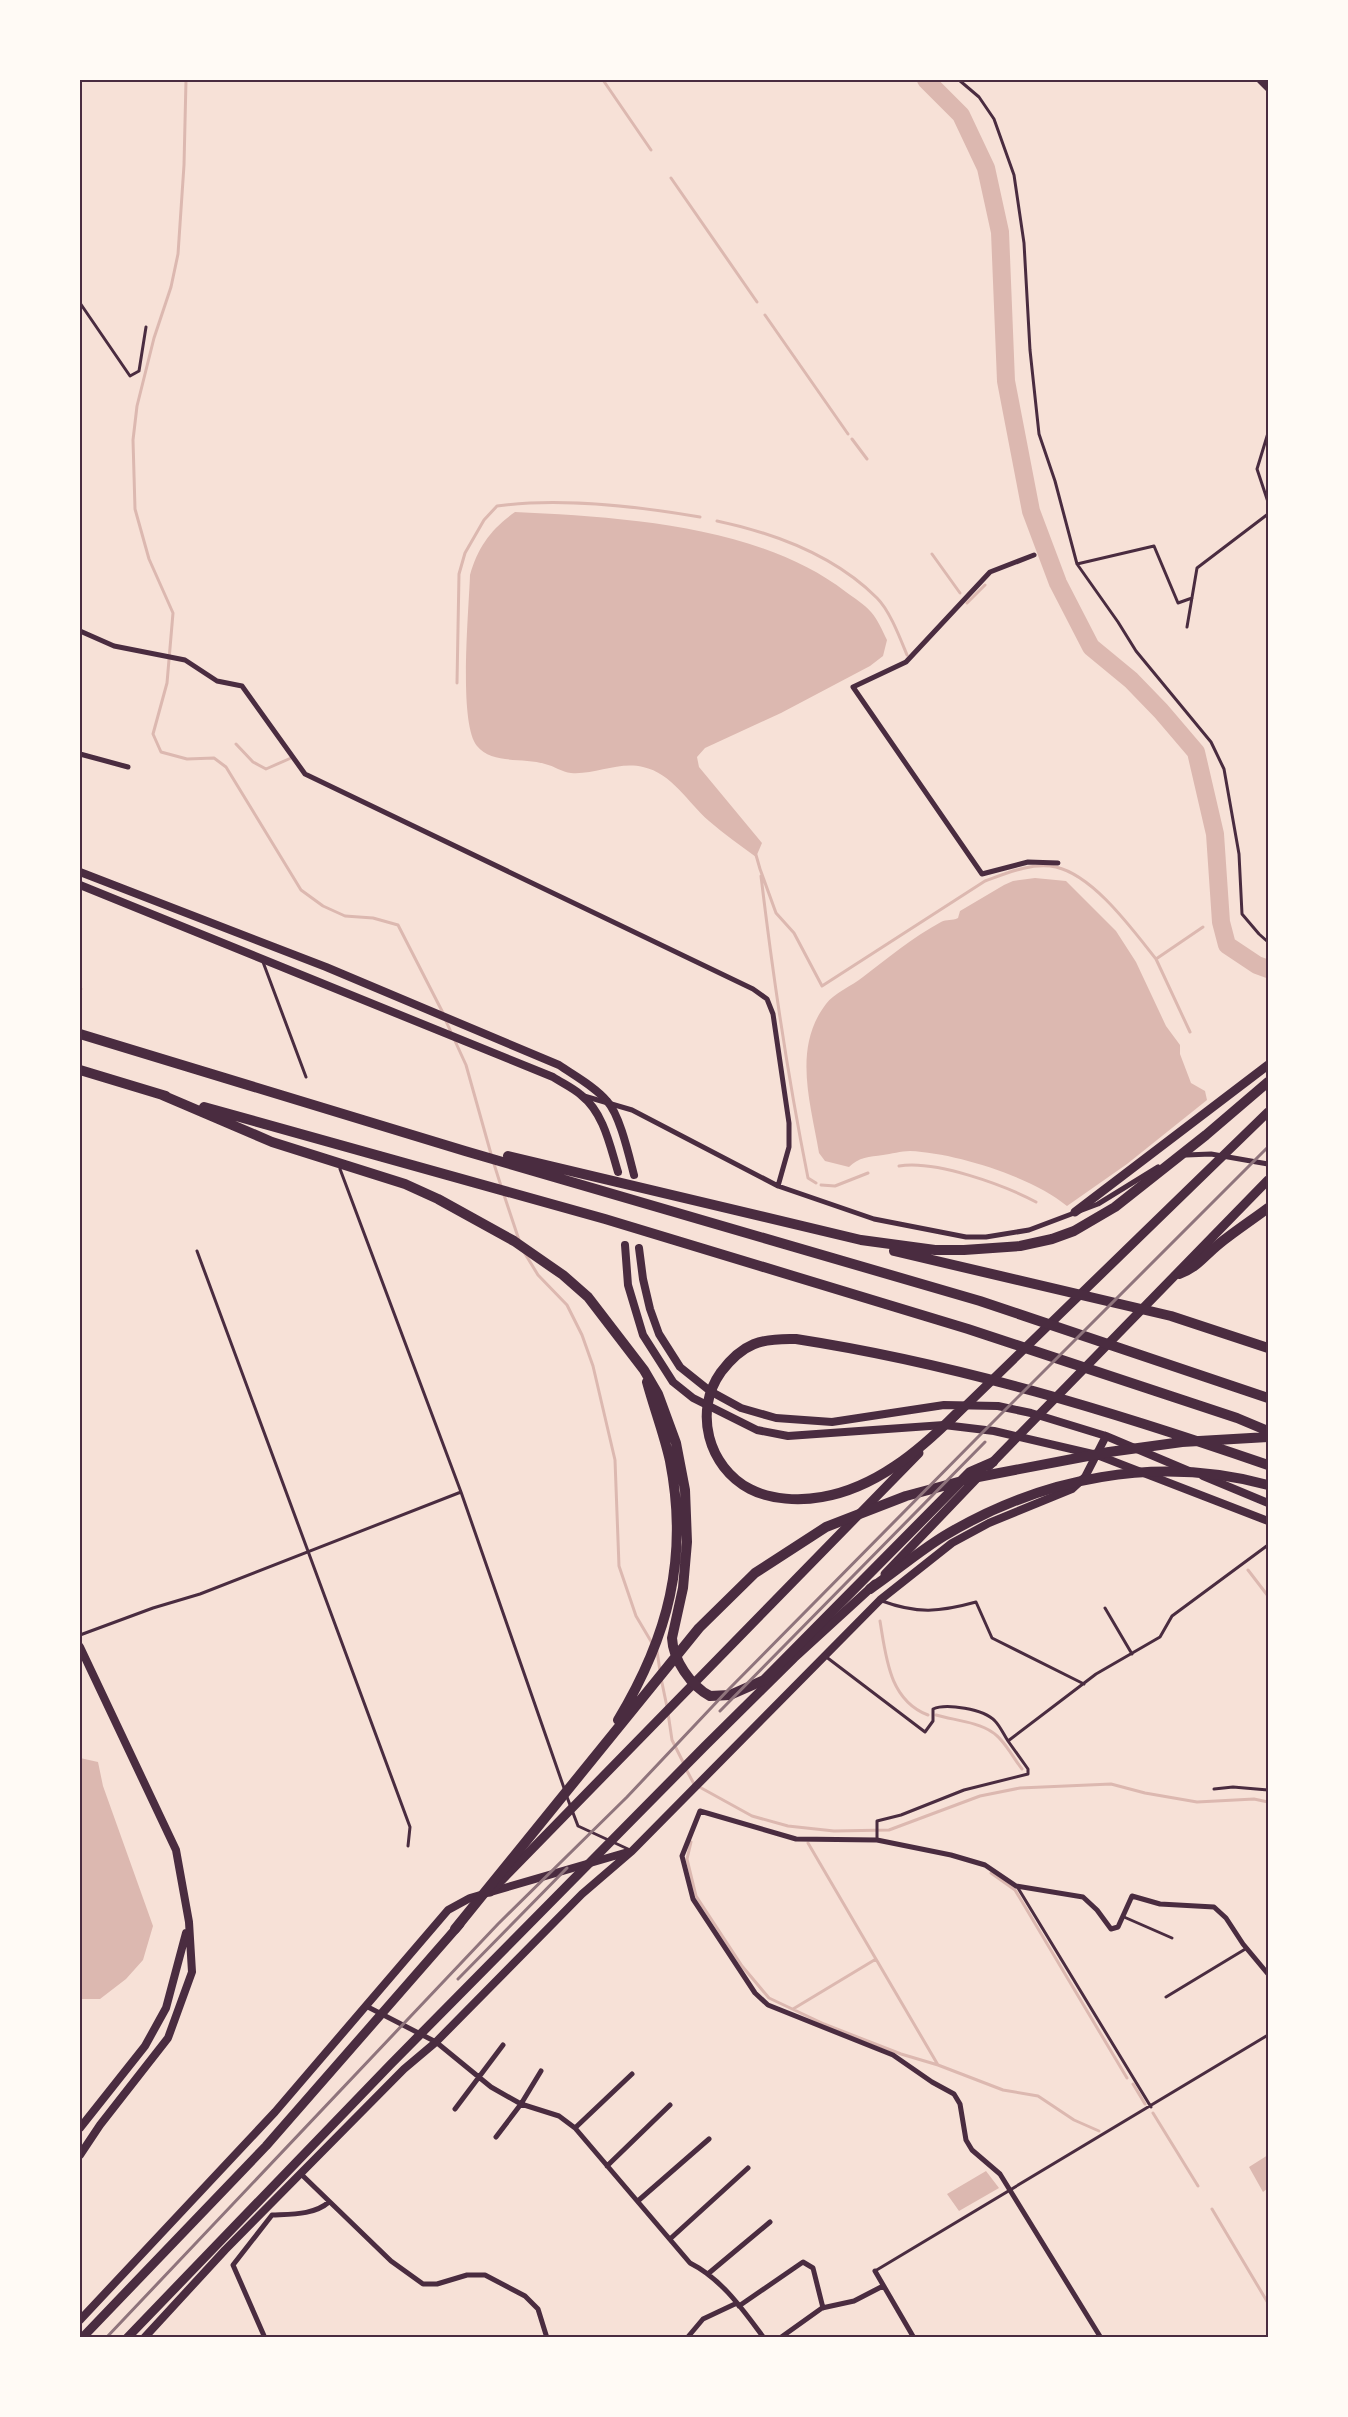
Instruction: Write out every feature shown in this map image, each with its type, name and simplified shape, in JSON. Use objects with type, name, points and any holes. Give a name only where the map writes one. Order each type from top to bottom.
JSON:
[{"type":"highway","points":[[80,1034],[980,1301],[1269,1398]]},
{"type":"highway","points":[[80,1070],[605,1219],[968,1329],[1237,1418],[1269,1431]]},
{"type":"highway","points":[[861,1240],[935,1250],[964,1250],[1020,1246],[1052,1239],[1074,1231],[1115,1207],[1269,1082]]},
{"type":"highway","points":[[162,1095],[272,1142],[405,1184],[481,1221],[563,1275],[588,1297],[644,1370],[658,1394],[676,1443],[685,1490],[687,1563],[672,1646],[683,1670],[710,1696],[730,1695],[764,1680],[942,1498],[970,1472],[993,1462]]},
{"type":"highway","points":[[516,1162],[602,1177],[861,1240],[913,1257],[1056,1287],[1171,1316],[1265,1346]]},
{"type":"highway","points":[[1179,1274],[1195,1268],[1204,1257],[1239,1228],[1269,1208]]},
{"type":"highway","points":[[957,1414],[915,1452],[889,1470],[854,1488],[821,1498],[784,1498],[752,1490],[739,1482],[716,1455],[705,1412],[716,1379],[738,1353],[757,1341],[777,1338],[812,1341],[972,1374],[1157,1426],[1269,1465]]},
{"type":"highway","points":[[597,1754],[647,1668],[660,1636],[673,1577],[676,1549],[674,1487],[670,1460],[644,1370]]},
{"type":"highway","points":[[454,1929],[699,1628],[755,1573],[826,1527],[906,1496],[973,1478],[1039,1464],[1182,1442],[1269,1437]]},
{"type":"highway","points":[[870,1589],[944,1536],[1017,1500],[1054,1486],[1092,1478],[1157,1471],[1225,1476],[1269,1485]]},
{"type":"main road","points":[[80,872],[326,967],[559,1065],[583,1080],[609,1102],[625,1140],[634,1175]]},
{"type":"main road","points":[[80,885],[553,1077],[583,1096],[596,1112],[608,1138],[618,1172]]},
{"type":"main road","points":[[1075,1212],[1269,1065]]},
{"type":"main road","points":[[82,2337],[266,2146],[454,1929],[957,1414],[1269,1112]]},
{"type":"main road","points":[[1178,1136],[1188,1154]]},
{"type":"main road","points":[[127,2337],[390,2065],[705,1746],[870,1589],[1269,1180]]},
{"type":"main road","points":[[625,1245],[628,1285],[643,1335],[673,1382],[693,1398],[757,1430],[788,1436],[944,1425],[994,1431],[1097,1455],[1269,1521]]},
{"type":"main road","points":[[639,1248],[650,1309],[659,1334],[680,1367],[710,1391],[741,1408],[776,1418],[832,1422],[944,1405],[998,1406],[1031,1413],[1106,1436],[1269,1503]]},
{"type":"main road","points":[[144,2337],[225,2250],[417,2057],[436,2042],[582,1894],[632,1851],[880,1600],[952,1543],[989,1523],[1072,1489],[1085,1477],[1106,1436]]},
{"type":"main road","points":[[80,1647],[176,1850],[189,1922],[192,1972],[168,2038],[99,2125],[80,2155]]},
{"type":"main road","points":[[80,2320],[275,2112],[448,1910],[470,1898],[632,1851]]},
{"type":"main road","points":[[603,1859],[609,1865],[606,1873]]},
{"type":"main road","points":[[80,2128],[145,2046],[166,2008],[189,1922]]},
{"type":"main road","points":[[417,2057],[418,2032]]},
{"type":"street","points":[[1260,80],[1269,88]]},
{"type":"street","points":[[1034,555],[990,572],[906,662],[853,687],[982,874],[1028,862],[1058,863]]},
{"type":"street","points":[[80,631],[114,646],[185,660],[217,681],[242,686],[304,774],[753,989],[767,999],[775,1025],[789,1123],[789,1147],[778,1186]]},
{"type":"street","points":[[80,754],[128,767]]},
{"type":"street","points":[[583,1096],[632,1110],[778,1186],[874,1219],[966,1237],[986,1237],[1029,1230],[1098,1204],[1168,1161],[1188,1154],[1220,1155],[1269,1164]]},
{"type":"street","points":[[1101,2337],[1011,2189],[1000,2174],[972,2150],[966,2140],[960,2104],[954,2094],[893,2055],[768,2005],[755,1993],[693,1899],[682,1856],[700,1811],[796,1839],[877,1840],[985,1865],[1016,1886],[1083,1897],[1097,1910],[1111,1929],[1118,1927],[1132,1896],[1160,1904],[1214,1907],[1226,1918],[1269,1974]]},
{"type":"street","points":[[366,2006],[436,2042],[479,2079],[521,2104],[559,2116],[575,2128],[639,2200],[690,2263],[709,2272],[764,2337]]},
{"type":"street","points":[[454,2109],[503,2045]]},
{"type":"street","points":[[496,2137],[521,2104],[541,2071]]},
{"type":"street","points":[[575,2128],[632,2074]]},
{"type":"street","points":[[608,2166],[670,2105]]},
{"type":"street","points":[[639,2200],[709,2139]]},
{"type":"street","points":[[670,2239],[748,2168]]},
{"type":"street","points":[[301,2174],[391,2261],[423,2284],[437,2284],[467,2275],[485,2275],[525,2296],[538,2309],[547,2337]]},
{"type":"street","points":[[265,2337],[233,2265],[272,2215],[302,2213],[322,2208],[329,2202]]},
{"type":"street","points":[[709,2272],[770,2222]]},
{"type":"street","points":[[687,2337],[703,2319],[738,2304],[803,2262],[813,2268],[823,2308]]},
{"type":"street","points":[[875,2271],[914,2337]]},
{"type":"street","points":[[780,2337],[823,2308],[854,2301],[883,2286]]},
{"type":"lane","points":[[959,80],[979,96],[994,119],[1014,174],[1024,243],[1030,350],[1039,434],[1055,482],[1077,564],[1136,651],[1211,742],[1224,769],[1239,854],[1242,914],[1269,942]]},
{"type":"lane","points":[[80,303],[130,376],[138,371],[146,327]]},
{"type":"lane","points":[[1269,433],[1257,469],[1269,502]]},
{"type":"lane","points":[[1187,627],[1197,568],[1269,511]]},
{"type":"lane","points":[[1077,564],[1154,546],[1178,603],[1192,598]]},
{"type":"lane","points":[[262,957],[306,1077]]},
{"type":"lane","points":[[340,1169],[461,1492],[578,1826],[632,1851]]},
{"type":"lane","points":[[197,1251],[410,1827],[408,1846]]},
{"type":"lane","points":[[80,1635],[153,1608],[200,1594],[461,1492]]},
{"type":"lane","points":[[1008,1741],[1084,1684],[1160,1637],[1172,1616],[1269,1545]]},
{"type":"lane","points":[[880,1600],[915,1610],[946,1611],[976,1602],[992,1638],[1084,1684]]},
{"type":"lane","points":[[1105,1608],[1132,1654]]},
{"type":"lane","points":[[824,1655],[926,1732],[933,1721],[933,1709],[941,1705],[982,1712],[995,1721],[1028,1769],[1028,1774],[964,1790],[900,1815],[877,1821],[877,1840]]},
{"type":"lane","points":[[1214,1789],[1249,1787],[1269,1790]]},
{"type":"lane","points":[[1016,1886],[1151,2107]]},
{"type":"lane","points":[[1122,1916],[1172,1938]]},
{"type":"lane","points":[[1166,1997],[1247,1948]]},
{"type":"lane","points":[[875,2271],[1269,2035]]},
{"type":"shaded area","points":[[515,512],[643,522],[688,529],[773,552],[811,570],[846,592],[868,609],[880,625],[887,640],[883,656],[870,666],[781,713],[705,748],[697,757],[699,767],[762,843],[756,857],[715,826],[671,782],[653,770],[625,766],[571,773],[537,762],[491,756],[477,746],[471,733],[466,691],[470,575],[486,539]]},
{"type":"shaded area","points":[[1035,878],[1066,881],[1116,931],[1136,962],[1166,1026],[1180,1045],[1180,1054],[1191,1083],[1205,1091],[1207,1100],[1127,1164],[1067,1206],[1052,1195],[1014,1176],[949,1156],[903,1151],[864,1158],[849,1167],[825,1161],[819,1153],[812,1115],[807,1058],[809,1039],[826,1004],[931,928],[943,921],[958,918],[960,911],[1004,885],[1013,881]]},
{"type":"shaded area","points":[[80,1758],[98,1762],[103,1786],[153,1926],[143,1960],[126,1979],[100,1999],[80,1999]]},
{"type":"shaded area","points":[[1268,2155],[1268,2188],[1263,2192],[1249,2167]]},
{"type":"shaded area","points":[[986,2171],[999,2188],[959,2211],[947,2194]]},
{"type":"waterway","points":[[186,80],[184,165],[178,254],[171,287],[154,338],[137,406],[133,440],[135,509],[149,559],[173,613],[167,683],[153,734],[161,752],[187,759],[214,758],[226,767],[301,890],[323,906],[345,916],[373,918],[398,925],[443,1013]]},
{"type":"waterway","points":[[603,80],[651,150]]},
{"type":"waterway","points":[[926,80],[961,115],[986,168],[1000,232],[1006,381],[1031,511],[1058,583],[1091,647],[1131,680],[1196,752],[1215,834],[1221,922],[1227,945],[1257,965],[1268,969]]},
{"type":"waterway","points":[[671,178],[757,302]]},
{"type":"waterway","points":[[765,315],[848,434]]},
{"type":"waterway","points":[[852,439],[867,459]]},
{"type":"waterway","points":[[457,683],[459,574],[465,553],[484,520],[497,506],[547,502],[598,504],[700,517]]},
{"type":"waterway","points":[[717,521],[760,532],[803,548],[842,570],[882,603],[907,655]]},
{"type":"waterway","points":[[932,554],[960,593]]},
{"type":"waterway","points":[[967,603],[985,585]]},
{"type":"waterway","points":[[236,744],[253,762],[266,769],[291,758]]},
{"type":"waterway","points":[[756,855],[760,869]]},
{"type":"waterway","points":[[760,869],[776,913],[794,933],[822,986],[985,881],[1029,867],[1056,867],[1084,881],[1111,905],[1156,959],[1203,927]]},
{"type":"waterway","points":[[761,876],[794,1103],[808,1178],[816,1183]]},
{"type":"waterway","points":[[1156,959],[1190,1032]]},
{"type":"waterway","points":[[445,1019],[466,1065],[491,1154]]},
{"type":"waterway","points":[[494,1164],[501,1186]]},
{"type":"waterway","points":[[899,1166],[914,1165],[950,1170],[1006,1188],[1036,1202]]},
{"type":"waterway","points":[[821,1185],[835,1186],[868,1173]]},
{"type":"waterway","points":[[503,1192],[519,1240]]},
{"type":"waterway","points":[[524,1252],[538,1275],[567,1305],[582,1335],[593,1366],[615,1460],[619,1566],[636,1616],[652,1643]]},
{"type":"waterway","points":[[1248,1570],[1268,1596]]},
{"type":"waterway","points":[[880,1621],[888,1663],[897,1688],[915,1708],[928,1715]]},
{"type":"waterway","points":[[657,1651],[660,1671]]},
{"type":"waterway","points":[[661,1678],[667,1707]]},
{"type":"waterway","points":[[668,1713],[672,1740],[684,1764]]},
{"type":"waterway","points":[[936,1715],[973,1724],[992,1732],[1022,1769]]},
{"type":"waterway","points":[[686,1769],[694,1784],[752,1816],[788,1826],[834,1831],[889,1830],[980,1796],[1020,1788],[1111,1784],[1145,1793],[1197,1802],[1254,1799],[1268,1802]]},
{"type":"waterway","points":[[691,1842],[687,1859],[696,1896],[742,1966],[769,1998],[824,2024],[901,2054],[938,2065]]},
{"type":"waterway","points":[[808,1843],[938,2065],[1003,2090],[1038,2096],[1074,2120],[1099,2131]]},
{"type":"waterway","points":[[991,1873],[1015,1890],[1127,2078]]},
{"type":"waterway","points":[[793,2009],[876,1959]]},
{"type":"waterway","points":[[1133,2084],[1145,2104]]},
{"type":"waterway","points":[[1153,2113],[1198,2186]]},
{"type":"waterway","points":[[1212,2209],[1268,2303]]},
{"type":"railway","points":[[106,2338],[498,1924],[627,1797],[728,1690],[1268,1147]]},
{"type":"railway","points":[[720,1711],[985,1442]]},
{"type":"railway","points":[[458,1979],[567,1868]]}]
